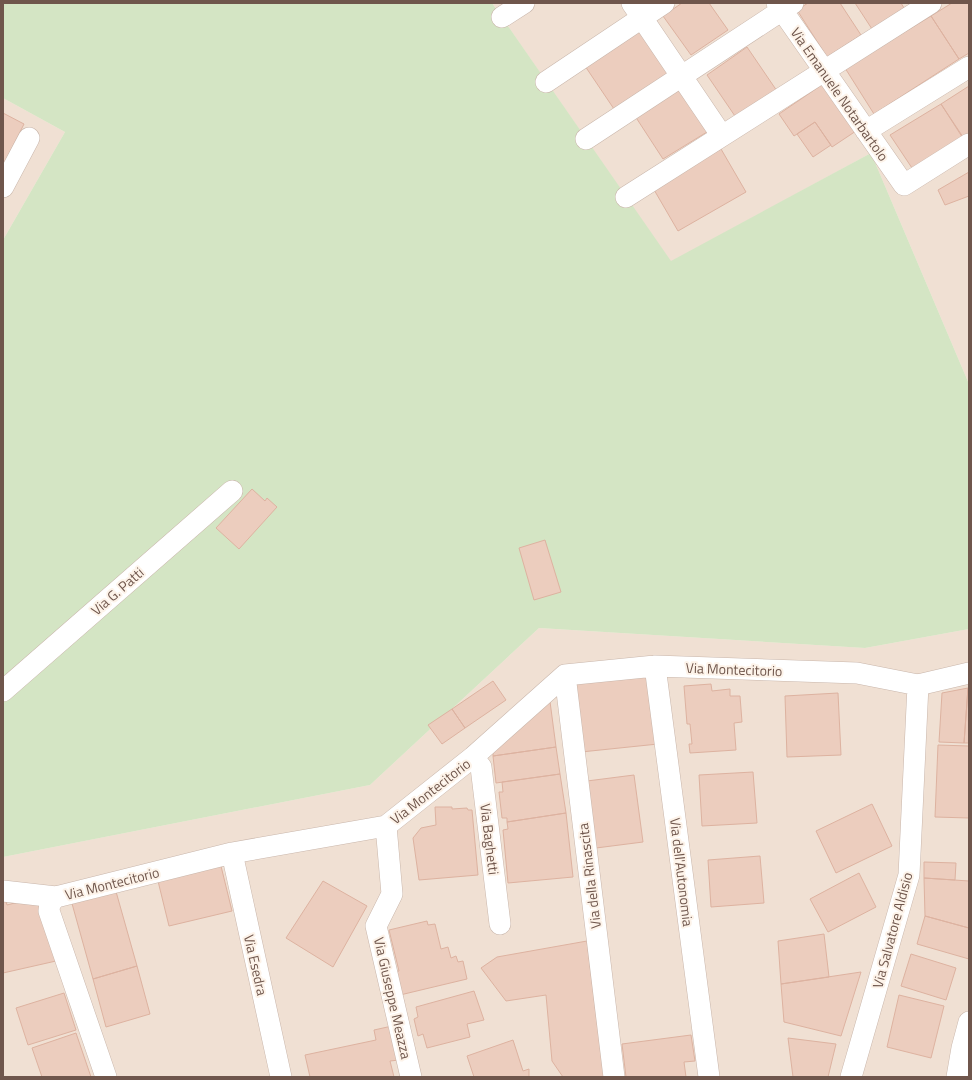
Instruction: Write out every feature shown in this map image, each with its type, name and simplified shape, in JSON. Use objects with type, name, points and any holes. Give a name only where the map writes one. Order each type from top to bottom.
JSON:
[{"type":"street","points":[[502,17],[524,3]]},
{"type":"street","points":[[546,82],[638,10],[664,3]]},
{"type":"street","points":[[626,197],[931,3]]},
{"type":"street","points":[[586,139],[682,77],[784,6]]},
{"type":"street","name":"Via Emanuele Notarbartolo","points":[[784,6],[824,71],[904,185],[969,144]]},
{"type":"street","points":[[638,10],[722,136]]},
{"type":"street","points":[[866,131],[969,67]]},
{"type":"street","points":[[3,187],[29,138]]},
{"type":"street","name":"Via G. Patti","points":[[3,691],[232,491]]},
{"type":"street","name":"Via Montecitorio","points":[[106,1077],[49,911],[50,902],[56,897],[232,853],[386,826],[473,757],[565,674],[655,666],[857,673],[918,684],[969,673]]},
{"type":"street","name":"Via dell'Autonomia","points":[[655,666],[709,1077]]},
{"type":"street","name":"Via della Rinascita","points":[[565,674],[614,1077]]},
{"type":"street","name":"Via Salvatore Aldisio","points":[[851,1077],[909,875],[918,684]]},
{"type":"street","name":"Via Baghetti","points":[[473,757],[481,767],[500,924]]},
{"type":"street","name":"Via Giuseppe Meazza","points":[[386,826],[392,894],[376,926],[410,1077]]},
{"type":"street","name":"Via Esedra","points":[[232,853],[281,1077]]},
{"type":"street","points":[[3,891],[56,897]]},
{"type":"street","points":[[957,1077],[962,1048],[969,1022]]},
{"type":"shaded area","points":[[492,3],[969,3],[969,384],[871,153],[671,262]]},
{"type":"shaded area","points":[[3,98],[65,132],[3,240]]},
{"type":"shaded area","points":[[539,628],[865,648],[969,629],[969,1077],[3,1077],[3,857],[370,785]]},
{"type":"green space","points":[[3,3],[492,3],[671,261],[871,153],[969,384],[969,629],[865,648],[539,628],[370,785],[3,857],[3,240],[65,132],[3,98]]},
{"type":"building","points":[[682,3],[709,3],[728,30],[691,55],[663,16]]},
{"type":"building","points":[[808,3],[840,3],[861,35],[827,57],[797,10]]},
{"type":"building","points":[[855,3],[901,3],[904,8],[872,29]]},
{"type":"building","points":[[952,3],[969,3],[969,53],[959,59],[931,16]]},
{"type":"building","points":[[931,16],[959,59],[874,114],[845,68]]},
{"type":"building","points":[[640,30],[669,73],[614,109],[585,66]]},
{"type":"building","points":[[747,47],[777,91],[737,119],[707,75]]},
{"type":"building","points":[[823,84],[856,131],[832,147],[815,122],[794,136],[779,114]]},
{"type":"building","points":[[969,86],[969,141],[966,143],[941,104]]},
{"type":"building","points":[[679,88],[707,132],[663,159],[635,116]]},
{"type":"building","points":[[941,104],[963,137],[912,168],[890,135]]},
{"type":"building","points":[[3,113],[24,124],[3,166]]},
{"type":"building","points":[[815,122],[831,145],[813,157],[797,134]]},
{"type":"building","points":[[721,149],[746,192],[678,231],[653,188]]},
{"type":"building","points":[[969,172],[969,196],[945,205],[938,190]]},
{"type":"building","points":[[252,489],[265,501],[267,498],[277,507],[239,549],[216,528]]},
{"type":"building","points":[[545,540],[561,592],[534,600],[519,548]]},
{"type":"building","points":[[651,671],[658,744],[581,752],[573,680]]},
{"type":"building","points":[[493,681],[506,700],[465,728],[452,709]]},
{"type":"building","points":[[711,684],[712,691],[730,689],[730,696],[740,696],[742,722],[734,723],[736,750],[690,753],[689,744],[692,744],[690,724],[687,724],[684,686]]},
{"type":"building","points":[[968,688],[964,743],[939,742],[942,693]]},
{"type":"building","points":[[968,688],[969,743],[964,743]]},
{"type":"building","points":[[838,693],[841,755],[787,757],[785,696]]},
{"type":"building","points":[[549,694],[556,747],[493,756],[493,744]]},
{"type":"building","points":[[452,709],[465,728],[442,744],[428,725]]},
{"type":"building","points":[[938,745],[969,746],[969,818],[935,817]]},
{"type":"building","points":[[556,747],[560,774],[496,783],[493,756]]},
{"type":"building","points":[[753,772],[757,823],[702,826],[699,775]]},
{"type":"building","points":[[560,774],[566,813],[507,822],[507,818],[502,818],[499,792],[503,792],[502,782]]},
{"type":"building","points":[[634,775],[643,842],[596,848],[587,781]]},
{"type":"building","points":[[872,804],[892,846],[836,873],[816,831]]},
{"type":"building","points":[[435,807],[452,807],[452,809],[467,808],[468,810],[472,810],[478,875],[419,880],[413,838],[421,828],[436,825]]},
{"type":"building","points":[[566,813],[573,877],[508,883],[503,830],[508,829],[507,822]]},
{"type":"building","points":[[760,856],[764,903],[711,907],[708,860]]},
{"type":"building","points":[[220,862],[232,911],[169,926],[157,877]]},
{"type":"building","points":[[924,862],[956,863],[955,880],[924,878]]},
{"type":"building","points":[[859,873],[876,907],[828,932],[810,899]]},
{"type":"building","points":[[924,878],[969,881],[969,928],[925,916]]},
{"type":"building","points":[[323,881],[367,906],[333,967],[286,938]]},
{"type":"building","points":[[115,888],[137,966],[93,979],[71,900]]},
{"type":"building","points":[[30,899],[42,901],[56,961],[3,973],[3,901],[6,901],[7,905]]},
{"type":"building","points":[[925,916],[969,928],[969,959],[917,944]]},
{"type":"building","points":[[427,921],[428,925],[435,924],[441,949],[448,947],[451,958],[456,956],[458,962],[463,961],[467,979],[400,995],[394,972],[399,971],[389,930]]},
{"type":"building","points":[[824,934],[829,977],[781,984],[778,941]]},
{"type":"building","points":[[587,941],[604,1077],[563,1077],[552,1061],[546,995],[506,1001],[481,968],[497,957]]},
{"type":"building","points":[[911,954],[956,968],[946,1000],[901,986]]},
{"type":"building","points":[[137,966],[150,1014],[106,1027],[93,979]]},
{"type":"building","points":[[861,972],[841,1036],[784,1022],[781,984]]},
{"type":"building","points":[[474,991],[484,1020],[467,1024],[470,1037],[427,1048],[423,1034],[418,1036],[414,1019],[418,1017],[416,1007]]},
{"type":"building","points":[[64,993],[76,1030],[28,1045],[16,1008]]},
{"type":"building","points":[[899,995],[944,1006],[931,1058],[887,1047]]},
{"type":"building","points":[[392,1026],[399,1060],[390,1061],[394,1077],[310,1077],[305,1055],[376,1040],[374,1030]]},
{"type":"building","points":[[76,1033],[91,1077],[42,1077],[32,1048]]},
{"type":"building","points":[[691,1035],[695,1061],[684,1062],[686,1077],[626,1077],[622,1044]]},
{"type":"building","points":[[788,1038],[836,1044],[828,1077],[793,1077]]},
{"type":"building","points":[[513,1040],[523,1071],[529,1069],[529,1077],[474,1077],[467,1056]]}]
